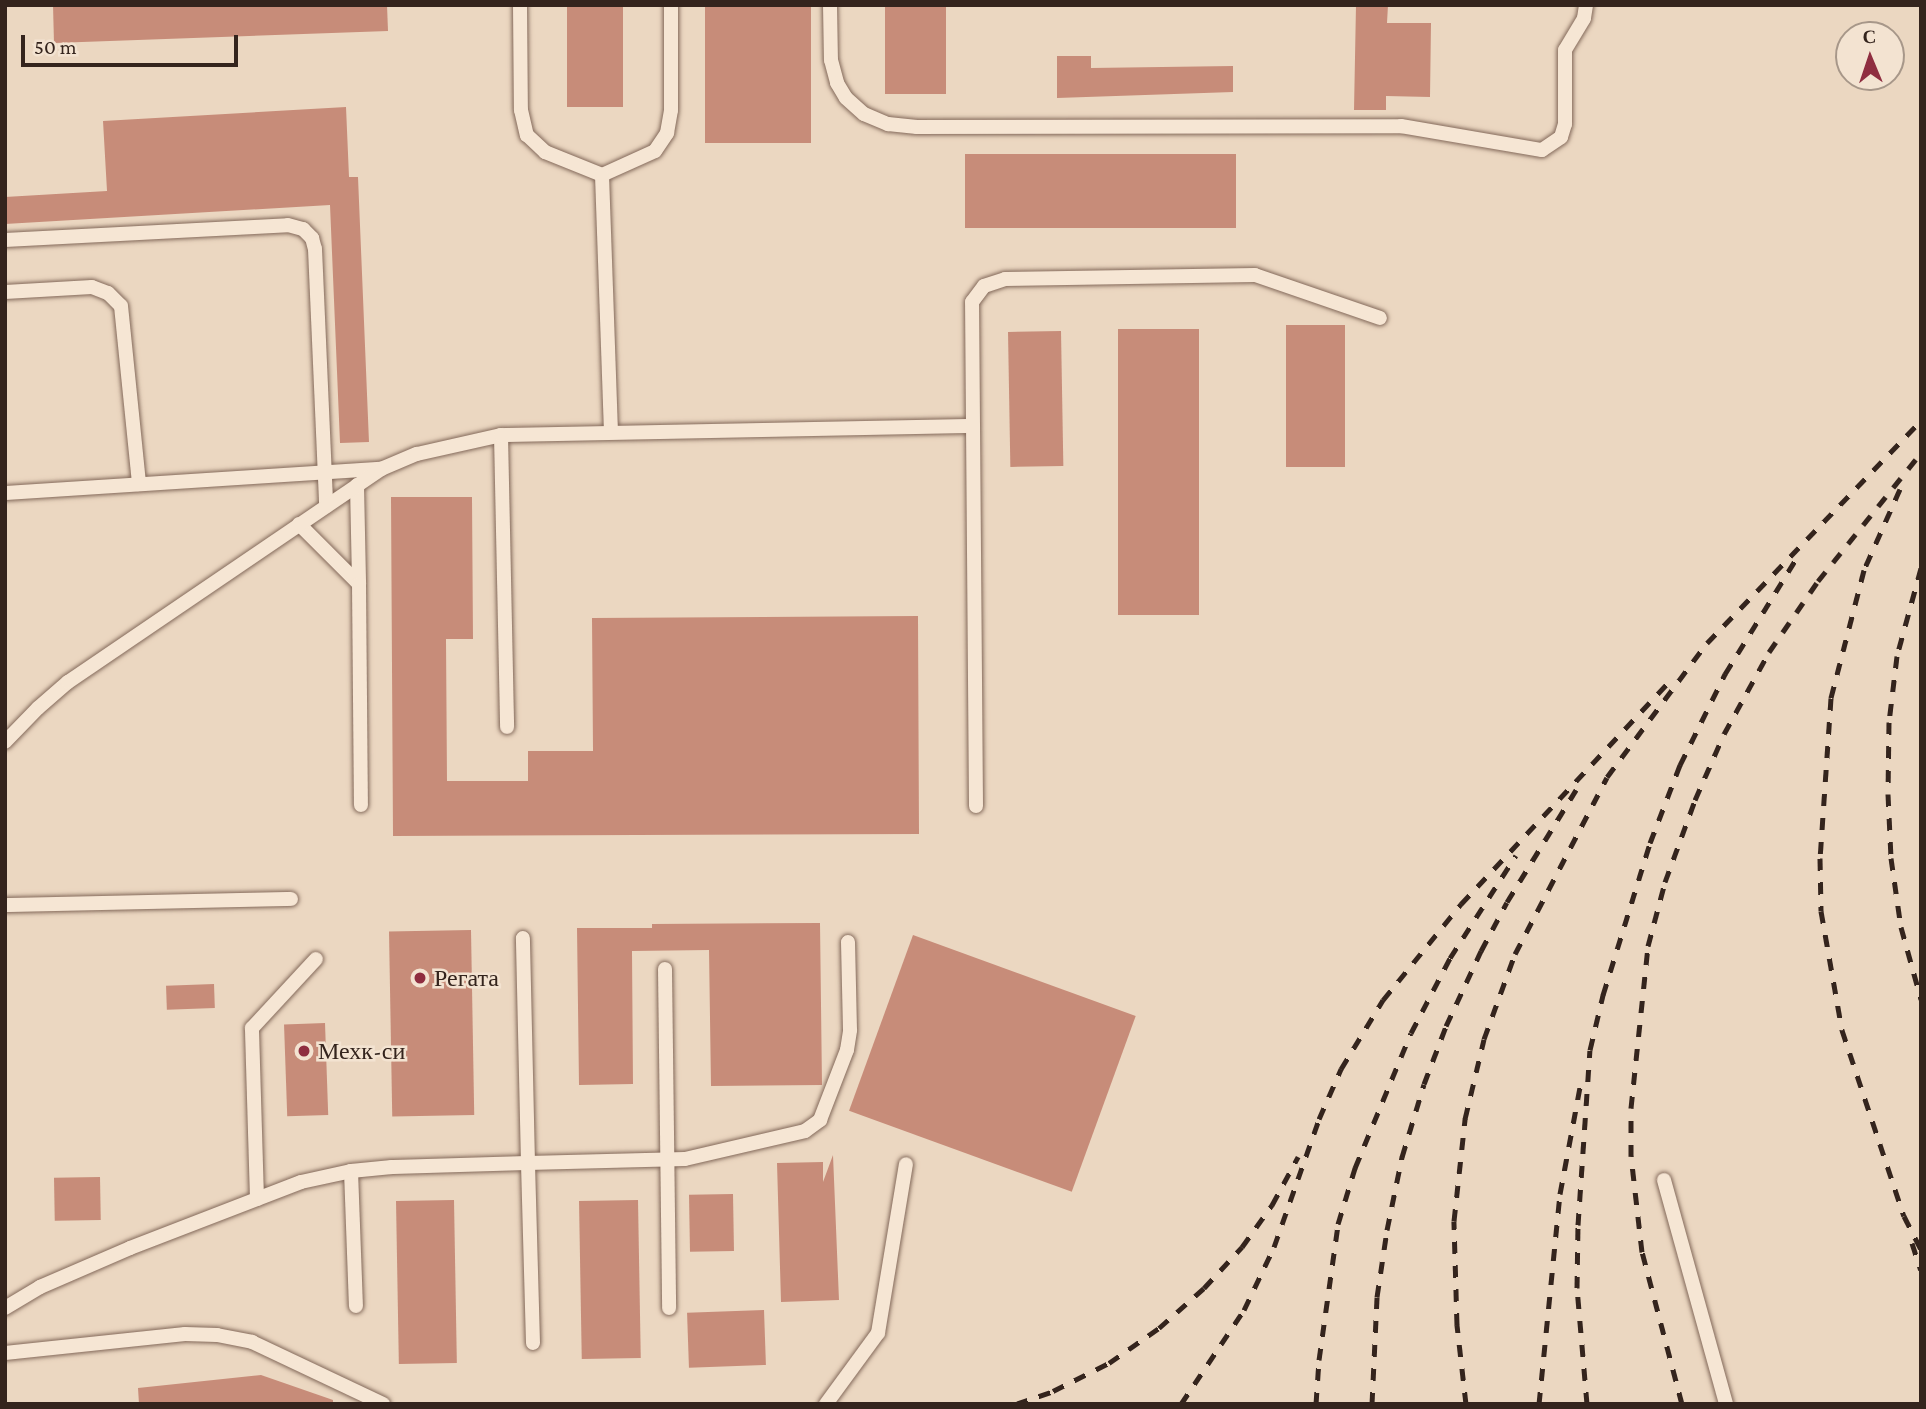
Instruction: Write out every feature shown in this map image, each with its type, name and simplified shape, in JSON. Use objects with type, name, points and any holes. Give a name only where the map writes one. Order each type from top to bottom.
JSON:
[{"type":"lane","points":[[520,5],[521,110],[527,135],[545,152],[602,175],[655,151],[667,133],[671,110],[671,5]]},
{"type":"lane","points":[[830,5],[831,60],[837,83],[846,98],[864,114],[888,124],[917,127],[1401,126],[1542,150],[1561,138],[1565,124],[1565,50],[1584,18],[1586,5]]},
{"type":"lane","points":[[602,175],[611,432]]},
{"type":"lane","points":[[5,240],[288,225],[303,229],[312,238],[315,249],[326,506]]},
{"type":"lane","points":[[976,806],[972,302],[984,286],[1005,279],[1255,275],[1380,318]]},
{"type":"lane","points":[[5,292],[92,287],[108,293],[121,306],[139,484]]},
{"type":"lane","points":[[5,742],[37,708],[68,682],[381,469],[417,454],[502,435],[973,426]]},
{"type":"lane","points":[[502,435],[507,727]]},
{"type":"lane","points":[[5,493],[381,469]]},
{"type":"lane","points":[[357,485],[361,805]]},
{"type":"lane","points":[[299,524],[359,584]]},
{"type":"lane","points":[[5,905],[291,899]]},
{"type":"lane","points":[[523,938],[533,1343]]},
{"type":"lane","points":[[5,1308],[51,1282],[301,1182],[351,1171],[685,1159],[785,1138],[805,1131],[820,1120],[847,1051],[850,1030],[848,942]]},
{"type":"lane","points":[[257,1199],[252,1028],[316,959]]},
{"type":"lane","points":[[665,969],[669,1308]]},
{"type":"lane","points":[[826,1404],[878,1333],[906,1164]]},
{"type":"lane","points":[[351,1171],[356,1306]]},
{"type":"lane","points":[[1664,1180],[1726,1404]]},
{"type":"lane","points":[[5,1353],[185,1334],[217,1335],[252,1342],[383,1404]]},
{"type":"building","points":[[53,5],[387,5],[388,31],[54,43]]},
{"type":"building","points":[[567,5],[623,5],[623,107],[567,107]]},
{"type":"building","points":[[705,5],[811,5],[811,143],[705,143]]},
{"type":"building","points":[[885,5],[946,5],[946,94],[885,94]]},
{"type":"building","points":[[1356,5],[1388,5],[1387,23],[1431,23],[1430,97],[1386,96],[1386,110],[1354,110]]},
{"type":"building","points":[[1057,56],[1091,56],[1091,68],[1233,66],[1233,92],[1057,98]]},
{"type":"building","points":[[346,107],[349,177],[358,177],[369,442],[340,443],[330,205],[5,224],[5,197],[107,191],[103,121]]},
{"type":"building","points":[[965,154],[1236,154],[1236,228],[965,228]]},
{"type":"building","points":[[1286,325],[1345,325],[1345,467],[1286,467]]},
{"type":"building","points":[[1118,329],[1199,329],[1199,615],[1118,615]]},
{"type":"building","points":[[1061,331],[1063,466],[1010,467],[1008,332]]},
{"type":"building","points":[[391,497],[472,497],[473,639],[446,639],[447,781],[528,781],[528,751],[593,751],[592,618],[918,616],[919,834],[393,836]]},
{"type":"building","points":[[820,923],[822,1085],[711,1086],[709,950],[632,951],[633,1084],[579,1085],[577,928],[652,928],[652,924]]},
{"type":"building","points":[[471,930],[474,1115],[392,1116],[389,931]]},
{"type":"building","points":[[913,935],[1136,1016],[1072,1192],[849,1111]]},
{"type":"building","points":[[214,984],[215,1008],[167,1010],[166,986]]},
{"type":"building","points":[[325,1023],[328,1115],[287,1116],[284,1024]]},
{"type":"building","points":[[833,1155],[839,1300],[781,1302],[777,1163],[823,1162],[823,1182]]},
{"type":"building","points":[[100,1177],[101,1220],[55,1221],[54,1178]]},
{"type":"building","points":[[733,1194],[734,1251],[690,1252],[689,1195]]},
{"type":"building","points":[[454,1200],[457,1363],[399,1364],[396,1201]]},
{"type":"building","points":[[638,1200],[641,1358],[582,1359],[579,1201]]},
{"type":"building","points":[[764,1310],[766,1365],[689,1368],[687,1313]]},
{"type":"building","points":[[261,1375],[333,1400],[333,1404],[139,1404],[138,1388]]},
{"type":"railway","points":[[1466,1404],[1457,1325],[1454,1221],[1465,1119],[1484,1039],[1515,954],[1607,777],[1707,643],[1921,421]]},
{"type":"railway","points":[[1682,1404],[1642,1252],[1631,1156],[1631,1108],[1648,946],[1665,882],[1695,800],[1724,734],[1769,652],[1818,581],[1921,453]]},
{"type":"railway","points":[[1900,489],[1864,570],[1831,698],[1820,858],[1821,911],[1842,1030],[1904,1216],[1921,1250]]},
{"type":"railway","points":[[1587,1404],[1577,1288],[1578,1225],[1590,1050],[1603,995],[1650,843],[1680,765],[1725,674],[1796,559]]},
{"type":"railway","points":[[1921,568],[1897,656],[1889,722],[1888,794],[1891,858],[1901,927],[1921,999]]},
{"type":"railway","points":[[1181,1404],[1244,1310],[1274,1247],[1319,1119],[1341,1069],[1383,1000],[1461,904],[1667,684]]},
{"type":"railway","points":[[1372,1404],[1377,1297],[1387,1230],[1402,1157],[1424,1084],[1446,1026],[1481,951],[1507,902],[1576,790]]},
{"type":"railway","points":[[1316,1404],[1319,1360],[1338,1224],[1355,1168],[1411,1033],[1450,958],[1516,855]]},
{"type":"railway","points":[[1539,1404],[1560,1194],[1580,1087]]},
{"type":"railway","points":[[1016,1404],[1053,1391],[1109,1363],[1159,1328],[1204,1288],[1242,1247],[1272,1205],[1298,1157]]},
{"type":"railway","points":[[1912,1243],[1921,1270]]},
{"type":"place","name":"Регата","points":[[420,978]]},
{"type":"place","name":"Мехк-си","points":[[304,1051]]}]
